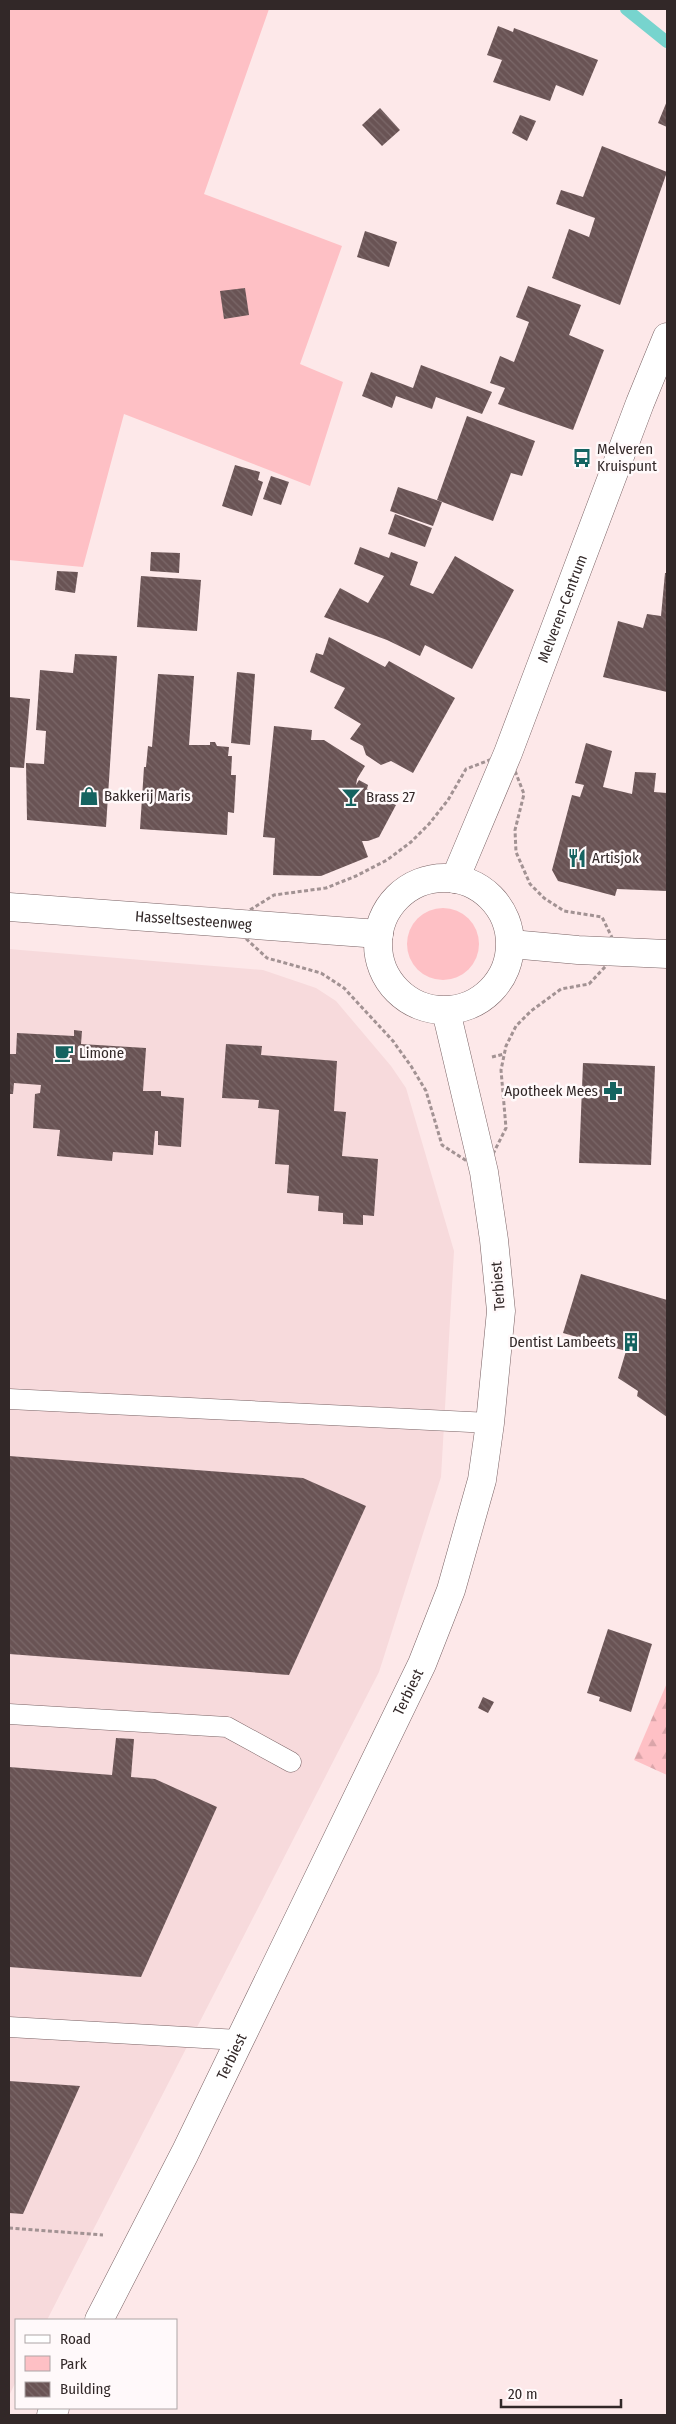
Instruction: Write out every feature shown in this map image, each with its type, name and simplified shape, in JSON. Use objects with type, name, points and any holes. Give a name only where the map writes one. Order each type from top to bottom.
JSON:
[{"type":"main road","name":"Melveren-Centrum","points":[[455,879],[508,753],[640,403],[667,337]]},
{"type":"main road","points":[[434,878],[455,879],[473,884],[488,894],[500,908],[508,926],[511,944],[505,970],[499,983],[485,998],[466,1007],[446,1011],[423,1008],[403,996],[388,979],[379,958],[378,934],[385,914],[397,897],[414,885],[434,878]]},
{"type":"main road","name":"Hasseltsesteenweg","points":[[9,907],[378,934]]},
{"type":"main road","points":[[511,944],[667,954]]},
{"type":"main road","name":"Terbiest","points":[[100,2319],[422,1664],[451,1590],[482,1480],[490,1423],[501,1311],[494,1240],[484,1172],[446,1011]]},
{"type":"lane","points":[[9,1399],[490,1423]]},
{"type":"lane","points":[[9,1714],[227,1727],[291,1762]]},
{"type":"lane","points":[[9,2026],[239,2040]]},
{"type":"path","points":[[508,753],[524,794],[515,830],[516,852],[530,884],[544,898],[564,910],[602,917],[619,952],[589,984],[561,989],[531,1011],[516,1026],[506,1046],[501,1070],[506,1128],[484,1172],[442,1145],[426,1091],[411,1066],[393,1041],[344,988],[321,972],[267,958],[229,924],[274,896],[326,888],[356,876],[387,860],[411,842],[429,824],[448,800],[466,769],[508,753]]},
{"type":"path","points":[[9,2228],[141,2238]]},
{"type":"shaded area","points":[[9,949],[263,970],[316,988],[336,1001],[391,1066],[406,1088],[454,1251],[441,1477],[379,1672],[48,2319],[15,2319],[15,2383],[9,2396]]},
{"type":"green space","points":[[9,9],[269,9],[204,194],[342,246],[300,364],[343,382],[310,486],[124,414],[83,567],[9,560]]},
{"type":"green space","points":[[443,908],[463,914],[473,924],[479,944],[473,964],[463,974],[443,980],[423,974],[413,964],[407,944],[413,924],[423,914]]},
{"type":"green space","points":[[667,1683],[667,1775],[634,1760]]},
{"type":"building","points":[[498,26],[513,32],[514,28],[598,60],[583,96],[556,85],[550,101],[493,82],[502,60],[487,55]]},
{"type":"building","points":[[667,101],[667,127],[658,123]]},
{"type":"building","points":[[380,108],[400,130],[382,146],[362,125]]},
{"type":"building","points":[[520,115],[536,121],[527,141],[512,133]]},
{"type":"building","points":[[602,146],[667,172],[620,305],[552,278],[569,229],[589,237],[595,218],[556,204],[561,190],[583,197]]},
{"type":"building","points":[[365,231],[397,242],[389,267],[357,257]]},
{"type":"building","points":[[528,286],[581,305],[569,335],[604,350],[573,430],[498,404],[505,388],[490,383],[500,356],[514,362],[529,322],[516,317]]},
{"type":"building","points":[[245,288],[249,315],[224,319],[220,291]]},
{"type":"building","points":[[421,365],[492,392],[482,414],[436,397],[432,409],[396,396],[392,408],[362,396],[371,372],[413,388]]},
{"type":"building","points":[[467,416],[535,441],[522,476],[511,473],[493,521],[437,500]]},
{"type":"building","points":[[235,465],[260,472],[258,480],[263,482],[252,516],[222,506]]},
{"type":"building","points":[[271,476],[289,482],[281,505],[263,499]]},
{"type":"building","points":[[398,487],[442,502],[433,526],[390,511]]},
{"type":"building","points":[[395,514],[432,528],[425,547],[388,534]]},
{"type":"building","points":[[360,547],[389,558],[391,552],[418,562],[410,585],[433,594],[455,556],[514,590],[472,669],[425,645],[420,656],[387,640],[324,617],[340,588],[368,603],[384,576],[354,564]]},
{"type":"building","points":[[151,552],[180,553],[179,573],[150,571]]},
{"type":"building","points":[[57,571],[78,572],[75,593],[55,590]]},
{"type":"building","points":[[665,573],[667,573],[667,692],[603,677],[618,621],[643,628],[647,614],[661,616]]},
{"type":"building","points":[[141,576],[201,580],[197,631],[137,627]]},
{"type":"building","points":[[329,637],[385,667],[389,661],[455,698],[413,773],[391,761],[381,765],[366,755],[363,746],[350,739],[361,724],[334,708],[345,688],[310,672],[316,653],[323,655]]},
{"type":"building","points":[[75,654],[117,656],[106,827],[27,820],[26,763],[44,764],[46,731],[36,730],[40,670],[73,673]]},
{"type":"building","points":[[237,672],[255,674],[250,745],[231,743]]},
{"type":"building","points":[[158,674],[194,676],[189,745],[210,745],[210,742],[215,742],[217,746],[229,747],[228,756],[232,756],[231,775],[236,775],[234,813],[228,812],[227,835],[140,829],[144,767],[146,767],[148,746],[152,747]]},
{"type":"building","points":[[9,697],[30,699],[24,768],[9,767]]},
{"type":"building","points":[[274,726],[312,730],[311,740],[324,740],[365,766],[357,779],[356,785],[359,780],[368,785],[367,789],[396,805],[379,837],[362,841],[368,857],[321,876],[273,875],[275,838],[263,837]]},
{"type":"building","points":[[586,743],[612,751],[603,787],[632,794],[635,772],[656,773],[654,792],[667,793],[667,891],[617,889],[615,896],[558,881],[552,870],[572,795],[580,797],[584,785],[575,783]]},
{"type":"building","points":[[74,1030],[82,1031],[81,1044],[146,1048],[143,1091],[161,1091],[161,1096],[184,1098],[181,1147],[158,1145],[158,1131],[155,1131],[153,1155],[113,1152],[112,1161],[57,1156],[60,1130],[33,1128],[35,1094],[40,1093],[41,1085],[14,1083],[13,1094],[9,1094],[9,1054],[16,1054],[17,1033],[74,1036]]},
{"type":"building","points":[[226,1044],[262,1046],[261,1055],[337,1061],[334,1111],[346,1112],[342,1156],[378,1159],[374,1216],[363,1215],[363,1225],[343,1224],[343,1213],[318,1211],[319,1196],[287,1193],[289,1165],[275,1164],[279,1110],[258,1108],[259,1100],[222,1098]]},
{"type":"building","points":[[583,1063],[655,1066],[651,1165],[579,1163]]},
{"type":"building","name":"Dentist Lambeets","points":[[581,1274],[667,1300],[667,1417],[637,1396],[638,1391],[618,1378],[626,1351],[563,1333]]},
{"type":"building","points":[[9,1456],[303,1478],[366,1506],[289,1675],[9,1654]]},
{"type":"building","points":[[608,1629],[652,1644],[631,1712],[599,1701],[600,1697],[587,1693]]},
{"type":"building","points":[[483,1697],[494,1702],[488,1713],[478,1708]]},
{"type":"building","points":[[116,1738],[134,1739],[131,1777],[155,1779],[217,1807],[141,1977],[9,1967],[9,1767],[112,1775]]},
{"type":"building","points":[[9,2081],[80,2086],[23,2214],[9,2213]]},
{"type":"waterway","points":[[626,9],[667,42]]},
{"type":"place","name":"Melveren Kruispunt","points":[[582,458]]},
{"type":"place","name":"Bakkerij Maris","points":[[89,796]]},
{"type":"place","name":"Brass 27","points":[[351,797]]},
{"type":"place","name":"Artisjok","points":[[577,858]]},
{"type":"place","name":"Limone","points":[[64,1053]]},
{"type":"place","name":"Apotheek Mees","points":[[613,1091]]},
{"type":"place","name":"Dentist Lambeets","points":[[631,1342]]}]
